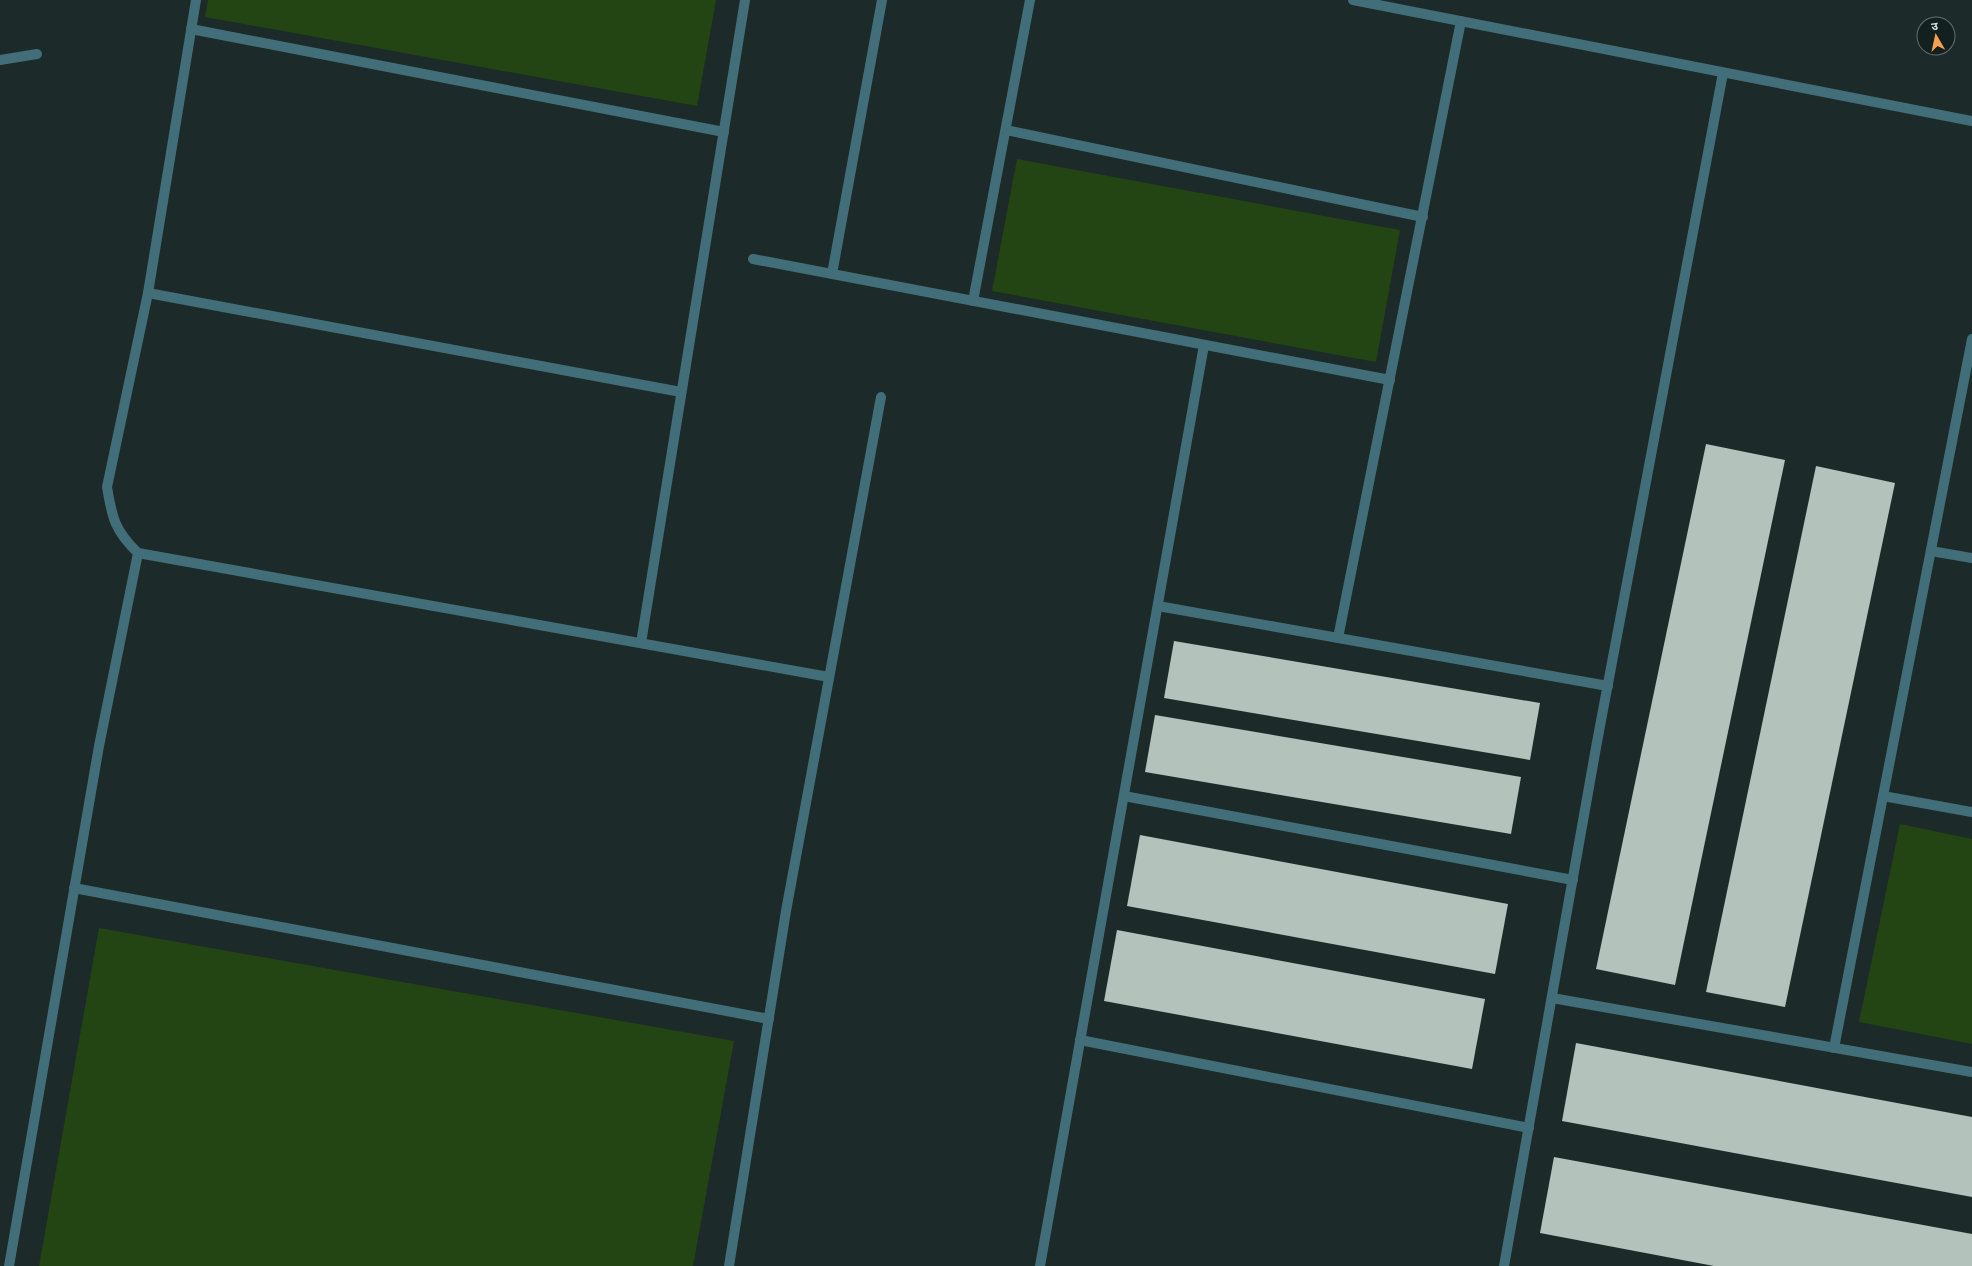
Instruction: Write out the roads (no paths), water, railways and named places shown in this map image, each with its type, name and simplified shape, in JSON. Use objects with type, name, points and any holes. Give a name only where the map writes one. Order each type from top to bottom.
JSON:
[{"type":"street","points":[[196,0],[148,293],[107,488],[112,516],[123,539],[138,553],[829,677]]},
{"type":"street","points":[[641,643],[745,0]]},
{"type":"street","points":[[832,274],[882,0]]},
{"type":"street","points":[[973,301],[1030,0]]},
{"type":"street","points":[[1353,0],[1972,121]]},
{"type":"street","points":[[1338,638],[1461,21]]},
{"type":"street","points":[[191,29],[724,132]]},
{"type":"street","points":[[0,60],[37,54]]},
{"type":"street","points":[[1504,1266],[1608,686],[1723,73]]},
{"type":"street","points":[[1006,130],[1422,217]]},
{"type":"street","points":[[753,259],[1390,380]]},
{"type":"street","points":[[148,293],[682,392]]},
{"type":"street","points":[[1834,1048],[1972,339]]},
{"type":"street","points":[[1040,1266],[1204,345]]},
{"type":"street","points":[[729,1266],[786,910],[881,398]]},
{"type":"street","points":[[1931,550],[1972,558]]},
{"type":"street","points":[[9,1266],[99,746],[138,553]]},
{"type":"street","points":[[1158,606],[1608,686]]},
{"type":"street","points":[[1124,796],[1573,880]]},
{"type":"street","points":[[1883,796],[1972,812]]},
{"type":"street","points":[[74,888],[769,1019]]},
{"type":"street","points":[[1552,998],[1972,1072]]},
{"type":"street","points":[[1080,1040],[1529,1128]]}]
